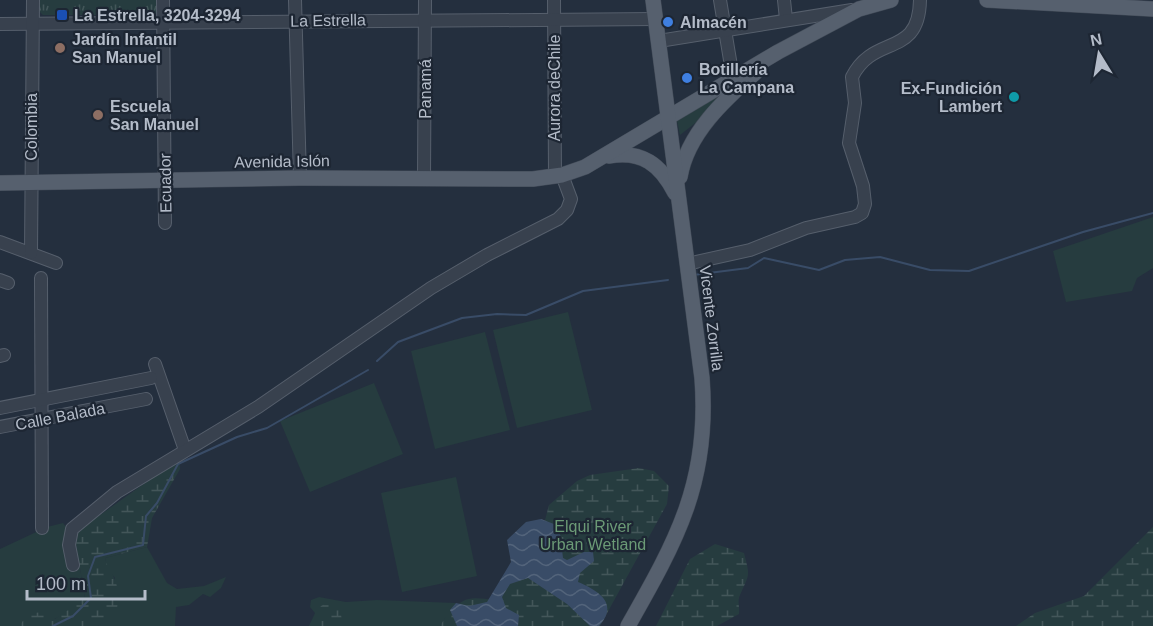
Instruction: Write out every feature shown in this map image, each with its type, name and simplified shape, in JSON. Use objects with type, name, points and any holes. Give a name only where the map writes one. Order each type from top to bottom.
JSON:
[{"type":"main road","name":"Vicente Zorrilla","points":[[628,626],[678,534],[693,493],[700,460],[703,394],[653,0]]},
{"type":"main road","name":"Avenida Islón","points":[[561,175],[735,73],[778,52],[854,6],[891,0]]},
{"type":"main road","points":[[987,0],[1153,9]]},
{"type":"main road","points":[[679,198],[682,165],[697,133],[778,52]]},
{"type":"main road","name":"Avenida Islón","points":[[0,183],[561,175],[602,158],[667,112]]},
{"type":"main road","points":[[602,158],[629,154],[645,158],[662,171],[679,198]]},
{"type":"street","name":"Colombia","points":[[31,253],[33,0]]},
{"type":"street","name":"Ecuador","points":[[163,0],[165,223]]},
{"type":"street","points":[[295,0],[300,178]]},
{"type":"street","name":"Panamá","points":[[424,178],[425,0]]},
{"type":"street","name":"Aurora deChile","points":[[73,565],[69,545],[72,529],[117,492],[258,407],[431,288],[487,255],[558,219],[567,210],[570,199],[561,175],[554,0]]},
{"type":"street","points":[[720,0],[724,30],[735,73]]},
{"type":"street","points":[[784,0],[786,20]]},
{"type":"street","points":[[687,264],[768,245],[806,228],[855,217],[862,213],[865,204],[863,186],[849,143],[855,103],[852,77],[869,56],[914,32],[919,20],[920,0]]},
{"type":"street","points":[[659,41],[854,6]]},
{"type":"street","name":"La Estrella","points":[[0,24],[656,19]]},
{"type":"street","points":[[0,242],[56,263]]},
{"type":"street","points":[[41,278],[42,528]]},
{"type":"street","points":[[155,364],[185,450]]},
{"type":"street","name":"Calle Balada","points":[[0,408],[151,378]]},
{"type":"street","points":[[116,384],[120,404]]},
{"type":"street","name":"Calle Balada","points":[[0,427],[146,399]]},
{"type":"green space","points":[[39,0],[157,0],[157,12],[155,15],[43,15],[39,11]]},
{"type":"green space","points":[[724,92],[722,102],[680,135],[677,121]]},
{"type":"green space","points":[[1153,217],[1153,268],[1137,278],[1132,291],[1066,302],[1053,251]]},
{"type":"green space","points":[[568,312],[592,410],[517,428],[493,330]]},
{"type":"green space","points":[[485,332],[510,430],[435,449],[411,351]]},
{"type":"green space","points":[[374,383],[403,454],[310,492],[280,421]]},
{"type":"green space","points":[[179,459],[180,469],[152,518],[147,547],[105,558],[118,590],[115,618],[97,626],[20,626],[26,617],[41,612],[55,619],[85,598],[75,538],[79,530]]},
{"type":"green space","name":"Elqui River Urban Wetland","points":[[639,468],[654,471],[669,486],[667,504],[600,626],[440,626],[450,610],[452,613],[465,600],[476,598],[495,600],[542,532],[549,505],[577,481],[590,475]]},
{"type":"green space","points":[[456,477],[477,576],[402,592],[381,493]]},
{"type":"green space","points":[[63,523],[75,538],[85,598],[68,612],[49,622],[48,626],[0,626],[0,549],[47,527]]},
{"type":"green space","points":[[1153,527],[1153,626],[1016,626],[1035,613],[1084,596]]},
{"type":"green space","name":"Elqui River Urban Wetland","points":[[715,544],[744,553],[748,575],[739,597],[739,614],[717,626],[656,626],[690,559]]},
{"type":"green space","points":[[147,547],[167,583],[177,589],[204,586],[226,577],[221,588],[210,597],[203,594],[189,605],[176,607],[175,626],[97,626],[115,617],[115,578],[107,569],[105,558]]},
{"type":"green space","points":[[319,597],[346,602],[377,600],[456,603],[440,626],[309,626],[315,613],[310,607],[311,600]]},
{"type":"green space","points":[[330,602],[339,604],[343,626],[309,626],[321,606]]},
{"type":"water","points":[[541,519],[559,526],[563,558],[567,560],[584,552],[593,552],[594,561],[580,573],[578,582],[599,593],[607,604],[605,618],[599,626],[590,626],[567,604],[528,578],[510,584],[502,597],[506,608],[519,615],[518,626],[457,626],[450,610],[456,603],[469,606],[487,602],[511,562],[507,540],[526,522]]},
{"type":"waterway","points":[[693,275],[748,268],[764,258],[819,270],[845,260],[880,257],[930,270],[969,271],[1083,232],[1153,213]]},
{"type":"waterway","points":[[377,361],[398,342],[462,318],[497,314],[526,315],[583,291],[668,280]]},
{"type":"waterway","points":[[53,626],[73,616],[91,598],[88,576],[95,557],[143,545],[146,516],[157,503],[178,464],[237,437],[267,428],[368,370]]},
{"type":"place","name":"La Estrella, 3204-3294","points":[[62,15]]},
{"type":"place","name":"Almacén","points":[[668,22]]},
{"type":"place","name":"Jardín Infantil San Manuel","points":[[60,48]]},
{"type":"place","name":"Botillería La Campana","points":[[687,78]]},
{"type":"place","name":"Ex-Fundición Lambert","points":[[1014,97]]},
{"type":"place","name":"Escuela San Manuel","points":[[98,115]]}]
